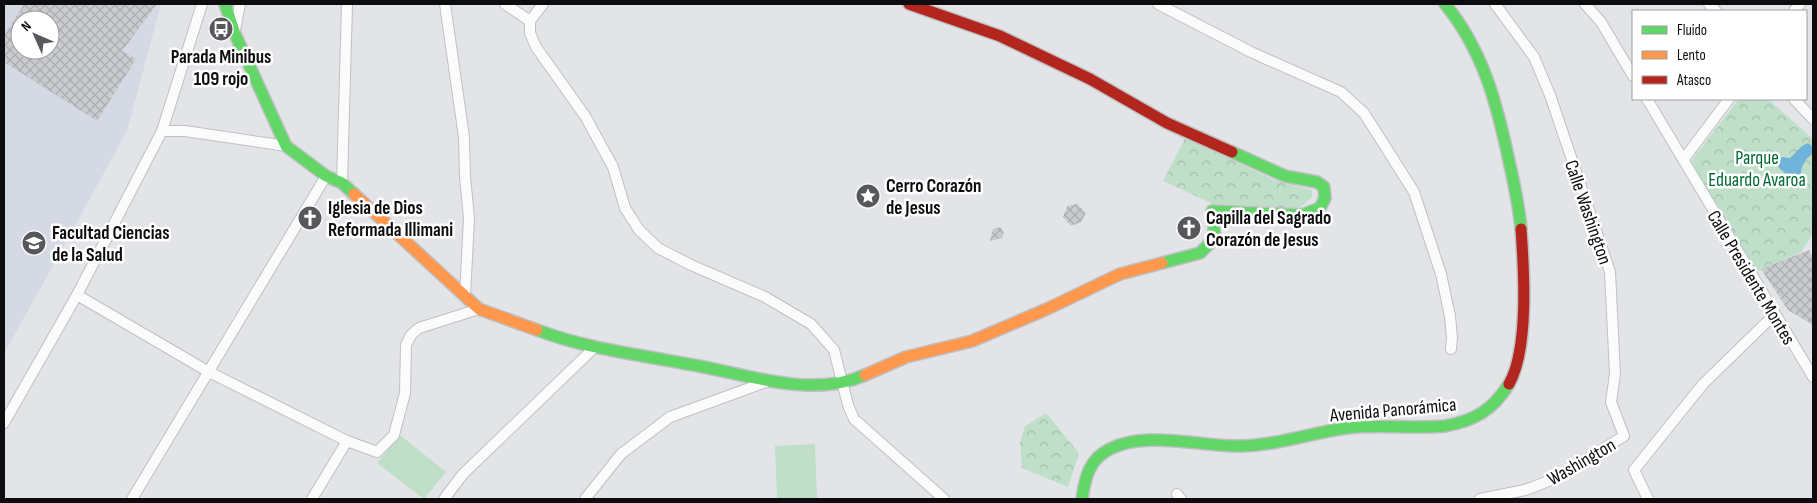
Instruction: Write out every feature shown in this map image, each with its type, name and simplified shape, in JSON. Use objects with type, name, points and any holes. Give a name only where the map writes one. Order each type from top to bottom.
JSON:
[{"type":"street","points":[[4,423],[78,295],[162,131],[202,4]]},
{"type":"street","points":[[225,4],[235,34],[286,146]]},
{"type":"street","points":[[235,34],[240,4]]},
{"type":"street","points":[[342,183],[347,4]]},
{"type":"street","points":[[444,4],[464,137],[469,218],[468,273],[465,296]]},
{"type":"street","points":[[505,4],[530,21]]},
{"type":"street","points":[[543,4],[530,21],[530,33],[536,48],[585,116],[613,167],[625,208],[639,230],[658,248],[691,265],[765,297],[811,324],[834,350],[842,384],[854,419],[944,499]]},
{"type":"street","points":[[162,131],[185,131],[286,146],[326,176],[342,183],[479,309],[541,332],[595,347],[767,381],[820,385],[848,383],[906,357],[972,341],[1048,309],[1120,274],[1200,253],[1215,238],[1212,211],[1302,215],[1320,208],[1325,198],[1324,188],[1317,182],[1285,176],[1167,123],[1090,79],[1000,36],[909,4]]},
{"type":"street","points":[[1158,4],[1253,53],[1341,92],[1364,113],[1414,192],[1441,274],[1450,316],[1452,338],[1450,348]]},
{"type":"street","name":"Avenida Panorámica","points":[[1082,499],[1086,474],[1095,459],[1110,449],[1139,442],[1163,441],[1237,446],[1281,443],[1354,427],[1454,425],[1473,419],[1490,410],[1505,389],[1521,353],[1523,282],[1520,216],[1505,142],[1487,74],[1454,12],[1445,4]]},
{"type":"street","name":"Calle Washington","points":[[1495,4],[1534,57],[1550,95],[1610,272],[1615,374],[1611,402],[1624,436]]},
{"type":"street","points":[[1585,4],[1601,22],[1632,74]]},
{"type":"street","name":"Calle Presidente Montes","points":[[1648,100],[1774,315],[1813,377]]},
{"type":"street","points":[[1682,160],[1728,100]]},
{"type":"street","points":[[1795,100],[1813,118]]},
{"type":"street","points":[[132,499],[326,176]]},
{"type":"street","points":[[78,295],[209,372],[347,440],[377,452],[394,435],[405,393],[406,345],[411,335],[419,328],[479,309]]},
{"type":"street","points":[[1648,499],[1634,470],[1703,384],[1774,315]]},
{"type":"street","points":[[444,499],[463,474],[595,347]]},
{"type":"street","points":[[585,499],[621,454],[670,417],[767,381]]},
{"type":"street","name":"Washington","points":[[1480,499],[1525,490],[1554,479],[1624,436]]},
{"type":"street","points":[[312,499],[347,440]]},
{"type":"shaded area","name":"Facultad Ciencias de la Salud","points":[[4,4],[161,4],[127,131],[4,354]]},
{"type":"green space","name":"Parque Eduardo Avaroa","points":[[1738,100],[1769,100],[1813,139],[1813,234],[1801,252],[1755,272],[1688,165]]},
{"type":"green space","points":[[1185,138],[1277,181],[1312,190],[1312,197],[1300,208],[1213,204],[1163,181]]},
{"type":"green space","points":[[1046,413],[1079,453],[1068,487],[1022,468],[1020,442],[1025,426]]},
{"type":"green space","points":[[400,435],[446,472],[424,499],[377,463]]},
{"type":"green space","points":[[815,444],[817,499],[777,499],[775,446]]},
{"type":"water","points":[[1808,143],[1813,147],[1813,153],[1804,163],[1801,177],[1792,179],[1779,168],[1777,161],[1781,157],[1790,158],[1802,146]]},
{"type":"building","points":[[24,4],[157,4],[122,51],[136,59],[97,121],[4,62],[4,36],[10,26],[10,60],[60,60],[60,10],[20,10]]},
{"type":"building","points":[[1077,204],[1086,213],[1081,222],[1071,226],[1063,217],[1067,206]]},
{"type":"building","points":[[1000,227],[1004,232],[1002,238],[990,241],[993,229]]},
{"type":"building","points":[[1809,250],[1813,257],[1813,325],[1788,310],[1761,269]]},
{"type":"traffic: fast","points":[[225,4],[235,34],[286,146],[326,176],[342,183],[354,194]]},
{"type":"traffic: fast","points":[[1445,4],[1469,40],[1487,78],[1504,140],[1521,229]]},
{"type":"traffic: fast","points":[[1162,263],[1200,253],[1215,238],[1212,211],[1302,215],[1320,208],[1325,198],[1324,187],[1317,182],[1285,176],[1232,152]]},
{"type":"traffic: fast","points":[[537,330],[595,347],[779,382],[823,385],[844,382],[865,375]]},
{"type":"traffic: fast","points":[[1082,499],[1089,470],[1097,458],[1110,449],[1124,443],[1157,440],[1241,446],[1281,441],[1346,428],[1445,426],[1465,421],[1482,413],[1496,401],[1509,384]]},
{"type":"traffic: slow","points":[[354,194],[479,309],[537,330]]},
{"type":"traffic: slow","points":[[865,375],[906,357],[972,341],[1047,309],[1120,274],[1162,263]]},
{"type":"traffic: jam","points":[[909,4],[1000,36],[1090,79],[1167,123],[1232,152]]},
{"type":"traffic: jam","points":[[1509,384],[1520,351],[1524,309],[1521,229]]},
{"type":"place","name":"Parada Minibus 109 rojo","points":[[221,29]]},
{"type":"place","name":"Cerro Corazón de Jesus","points":[[868,196]]},
{"type":"place","name":"Iglesia de Dios Reformada Illimani","points":[[310,218]]},
{"type":"place","name":"Capilla del Sagrado Corazón de Jesus","points":[[1189,228]]},
{"type":"place","name":"Facultad Ciencias de la Salud","points":[[34,243]]}]
